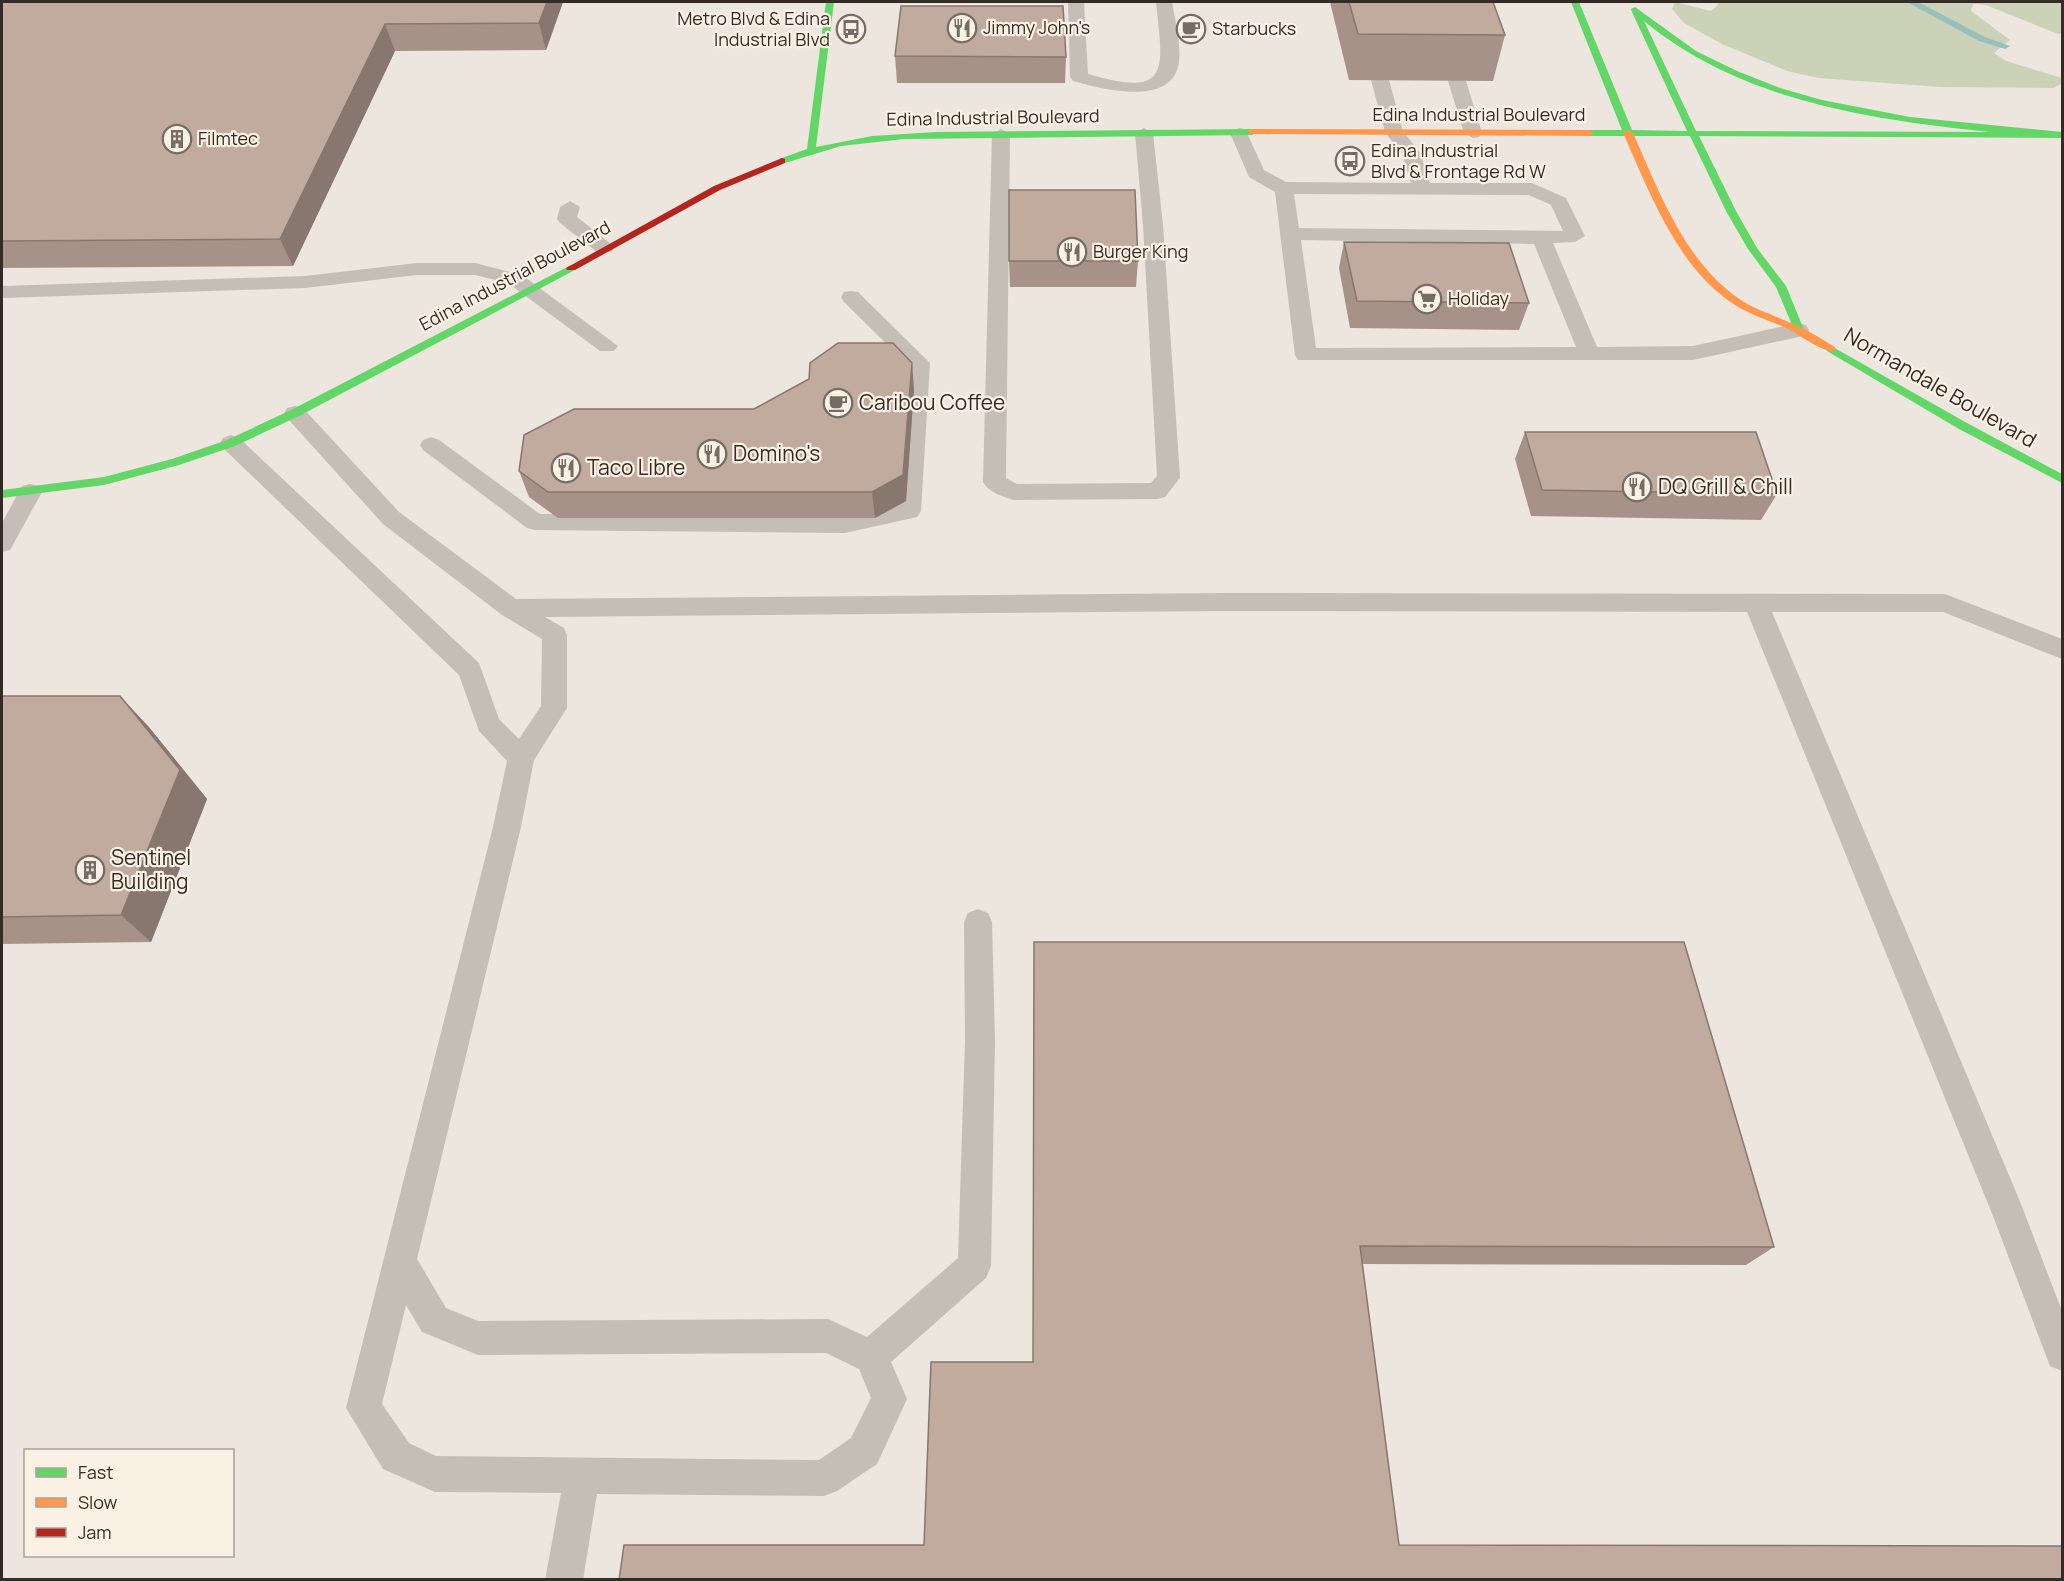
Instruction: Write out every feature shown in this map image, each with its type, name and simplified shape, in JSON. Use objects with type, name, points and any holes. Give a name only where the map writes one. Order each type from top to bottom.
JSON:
[{"type":"main road","points":[[811,149],[830,2]]},
{"type":"main road","name":"Normandale Boulevard","points":[[1575,2],[1628,133],[1651,182],[1699,263],[1732,298],[1799,330],[1993,445],[2062,479]]},
{"type":"main road","points":[[1633,5],[1731,211],[1781,286],[1799,330]]},
{"type":"main road","points":[[1633,5],[1692,52],[1752,81],[1848,110],[1912,122],[2046,135]]},
{"type":"main road","name":"Edina Industrial Boulevard","points":[[2,494],[104,481],[175,462],[231,443],[295,414],[531,290],[717,188],[811,149],[898,137],[1001,134],[1394,132],[2062,135]]},
{"type":"lane","points":[[1077,2],[1079,77],[1109,86],[1138,86],[1154,84],[1164,78],[1170,65],[1164,2]]},
{"type":"lane","points":[[1380,80],[1394,132],[1411,153],[1422,189]]},
{"type":"lane","points":[[1457,81],[1473,133]]},
{"type":"lane","points":[[1001,134],[994,482],[1014,492],[1157,491],[1169,478],[1158,298],[1144,133]]},
{"type":"lane","points":[[1239,133],[1256,173],[1282,188],[1532,189],[1559,202],[1575,236],[1541,238],[1290,234]]},
{"type":"lane","points":[[1282,188],[1306,355],[1693,353],[1799,330]]},
{"type":"lane","points":[[570,207],[567,219],[604,248]]},
{"type":"lane","points":[[1541,238],[1589,353]]},
{"type":"lane","points":[[2,292],[305,282],[417,269],[475,269],[515,279],[607,346]]},
{"type":"lane","points":[[431,445],[535,522],[845,525],[909,511],[919,363],[851,297]]},
{"type":"lane","points":[[295,414],[391,518],[511,608],[555,635],[554,708],[521,758],[507,827],[399,1259],[364,1408],[396,1456],[435,1474],[824,1478],[864,1452],[889,1399],[871,1357],[828,1336],[478,1338],[435,1320],[399,1259]]},
{"type":"lane","points":[[231,443],[470,670],[488,724],[521,758]]},
{"type":"lane","points":[[2,544],[30,492]]},
{"type":"lane","points":[[511,608],[1227,602],[1945,603],[2062,649]]},
{"type":"lane","points":[[1756,603],[2009,1216],[2062,1354]]},
{"type":"lane","points":[[871,1357],[974,1266],[980,1040],[978,922]]},
{"type":"lane","points":[[564,1580],[582,1475]]},
{"type":"green space","points":[[1675,2],[1711,11],[1718,5],[1717,2],[2062,2],[2062,33],[2058,34],[1986,5],[1973,4],[1971,11],[2010,40],[1994,53],[2006,61],[2062,78],[2062,83],[2054,88],[1941,87],[1818,78],[1787,71],[1724,45],[1684,23],[1672,9]]},
{"type":"building","name":"Filmtec","points":[[2,2],[547,2],[539,23],[385,24],[280,239],[2,241]]},
{"type":"building","points":[[1349,2],[1493,2],[1505,35],[1358,34]]},
{"type":"building","points":[[901,6],[1063,6],[1066,57],[895,56]]},
{"type":"building","name":"Burger King","points":[[1009,190],[1135,190],[1138,261],[1009,261]]},
{"type":"building","points":[[1344,242],[1509,243],[1529,303],[1357,301]]},
{"type":"building","points":[[838,343],[893,343],[912,363],[903,475],[872,492],[548,492],[519,471],[524,435],[574,409],[754,409],[809,379],[810,363]]},
{"type":"building","points":[[1525,432],[1756,432],[1777,494],[1542,490]]},
{"type":"building","name":"Sentinel Building","points":[[2,696],[120,696],[180,770],[121,915],[2,917]]},
{"type":"building","points":[[1034,942],[1684,942],[1774,1247],[1360,1246],[1399,1545],[2062,1546],[2062,1580],[619,1580],[624,1545],[924,1545],[931,1362],[1033,1362]]},
{"type":"waterway","points":[[1912,2],[1982,39],[2005,46]]},
{"type":"traffic: fast","points":[[811,149],[830,2]]},
{"type":"traffic: fast","points":[[1575,2],[1628,133]]},
{"type":"traffic: fast","points":[[1635,9],[1670,38],[1693,53],[1734,73],[1776,89],[1820,102],[1910,120],[2046,135]]},
{"type":"traffic: fast","points":[[1636,12],[1693,133]]},
{"type":"traffic: fast","points":[[782,161],[841,144],[936,134],[1252,132]]},
{"type":"traffic: fast","points":[[1589,133],[2062,135]]},
{"type":"traffic: fast","points":[[1693,133],[1731,211],[1753,249],[1781,286],[1799,330]]},
{"type":"traffic: fast","points":[[2,494],[104,481],[175,462],[231,443],[295,413],[571,268]]},
{"type":"traffic: fast","points":[[1831,349],[1963,426],[2062,479]]},
{"type":"traffic: slow","points":[[1252,132],[1589,133]]},
{"type":"traffic: slow","points":[[1628,133],[1671,223],[1698,265],[1733,299],[1831,349]]},
{"type":"traffic: jam","points":[[571,268],[717,188],[782,161]]},
{"type":"place","name":"Jimmy John's","points":[[962,28]]},
{"type":"place","name":"Metro Blvd & Edina Industrial Blvd","points":[[851,29]]},
{"type":"place","name":"Starbucks","points":[[1191,29]]},
{"type":"place","name":"Filmtec","points":[[177,139]]},
{"type":"place","name":"Edina Industrial Blvd & Frontage Rd W","points":[[1350,161]]},
{"type":"place","name":"Burger King","points":[[1072,252]]},
{"type":"place","name":"Holiday","points":[[1427,299]]},
{"type":"place","name":"Caribou Coffee","points":[[838,403]]},
{"type":"place","name":"Domino's","points":[[712,454]]},
{"type":"place","name":"Taco Libre","points":[[566,468]]},
{"type":"place","name":"DQ Grill & Chill","points":[[1637,487]]},
{"type":"place","name":"Sentinel Building","points":[[90,870]]}]
